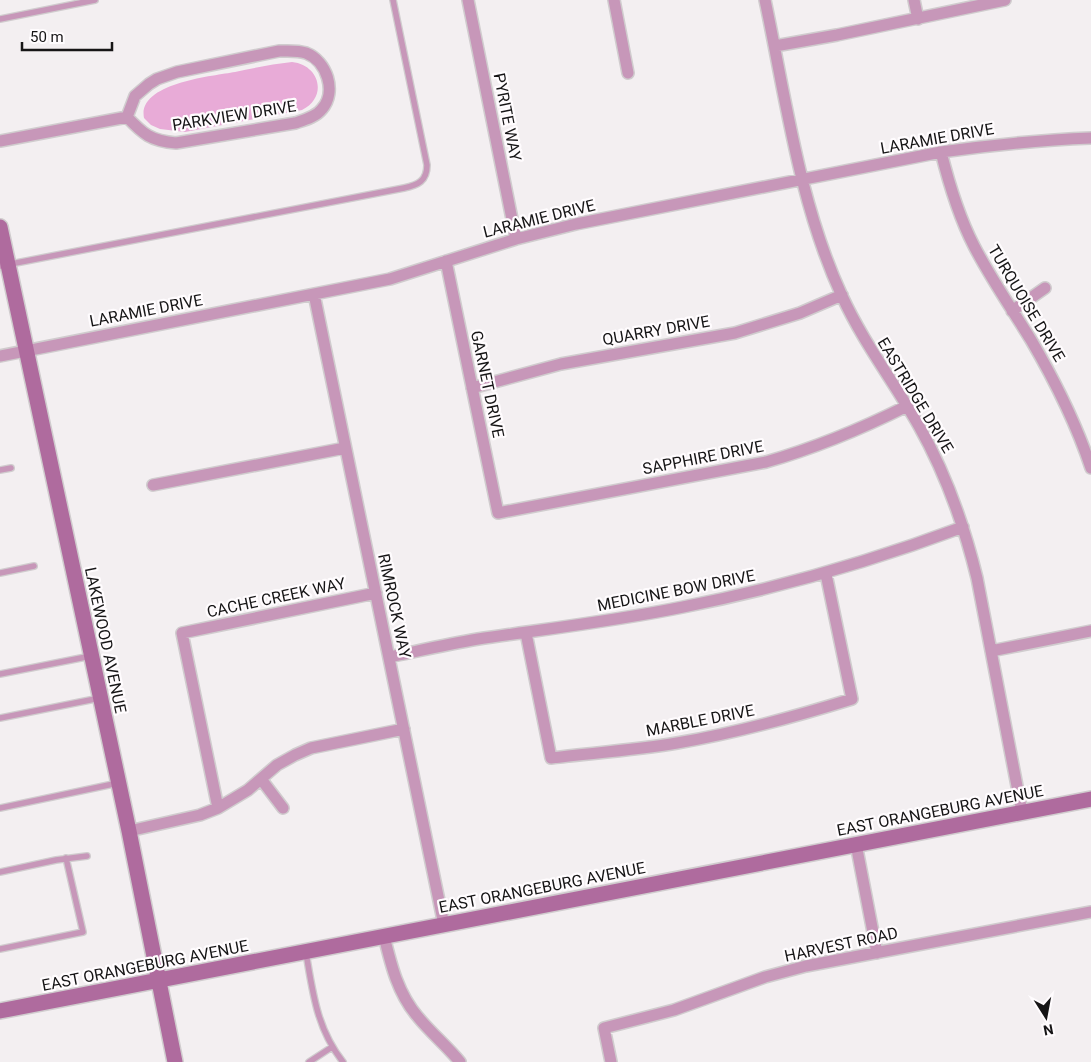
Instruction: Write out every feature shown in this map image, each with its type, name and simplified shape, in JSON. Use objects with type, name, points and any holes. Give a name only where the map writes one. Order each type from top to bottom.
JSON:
[{"type":"street","name":"PYRITE WAY","points":[[468,0],[516,239]]},
{"type":"street","points":[[614,0],[628,73]]},
{"type":"street","name":"EASTRIDGE DRIVE","points":[[765,0],[802,180],[823,249],[842,296],[877,362],[907,406],[941,470],[963,527],[977,578],[1022,812]]},
{"type":"street","points":[[914,0],[918,19]]},
{"type":"street","points":[[775,46],[918,19],[1005,0]]},
{"type":"street","name":"PARKVIEW DRIVE","points":[[279,51],[295,51],[307,54],[320,64],[328,78],[329,95],[322,110],[306,120],[294,123],[176,143],[165,142],[141,133],[127,117],[135,96],[158,79],[178,72],[279,51]]},
{"type":"street","points":[[0,141],[127,117]]},
{"type":"street","name":"LARAMIE DRIVE","points":[[0,356],[390,279],[516,239],[576,224],[941,152],[999,144],[1091,138]]},
{"type":"street","name":"TURQUOISE DRIVE","points":[[941,152],[961,217],[973,244],[994,284],[1054,380],[1091,468]]},
{"type":"street","name":"LAKEWOOD AVENUE","points":[[0,227],[4,265],[28,350],[129,831],[175,1062]]},
{"type":"street","name":"GARNET DRIVE","points":[[446,261],[498,513]]},
{"type":"street","points":[[1012,311],[1045,288]]},
{"type":"street","name":"RIMROCK WAY","points":[[314,294],[444,924]]},
{"type":"street","name":"QUARRY DRIVE","points":[[472,388],[561,364],[735,333],[792,315],[842,296]]},
{"type":"street","name":"SAPPHIRE DRIVE","points":[[498,513],[766,462],[830,442],[868,426],[907,406]]},
{"type":"street","points":[[153,485],[346,448]]},
{"type":"street","name":"MEDICINE BOW DRIVE","points":[[389,657],[476,639],[683,608],[748,594],[826,574],[905,549],[963,527]]},
{"type":"street","name":"MARBLE DRIVE","points":[[526,633],[551,758],[624,750],[736,731],[852,699],[826,574]]},
{"type":"street","name":"CACHE CREEK WAY","points":[[218,808],[182,633],[376,593]]},
{"type":"street","points":[[992,651],[1091,631]]},
{"type":"street","points":[[129,831],[200,815],[218,808],[248,790],[277,765],[311,748],[404,729]]},
{"type":"street","points":[[261,779],[283,808]]},
{"type":"street","name":"EAST ORANGEBURG AVENUE","points":[[1,1008],[1091,799]]},
{"type":"street","points":[[856,844],[877,953]]},
{"type":"street","name":"HARVEST ROAD","points":[[611,1062],[604,1028],[674,1010],[765,977],[806,966],[1091,912]]},
{"type":"street","points":[[384,936],[392,969],[406,1001],[428,1029],[447,1046],[460,1062]]},
{"type":"lane","points":[[0,19],[95,0]]},
{"type":"lane","points":[[4,265],[404,188],[415,185],[423,180],[427,173],[427,165],[393,0]]},
{"type":"lane","points":[[0,470],[11,468]]},
{"type":"lane","points":[[0,573],[34,566]]},
{"type":"lane","points":[[0,674],[92,656]]},
{"type":"lane","points":[[0,718],[100,698]]},
{"type":"lane","points":[[0,808],[118,783]]},
{"type":"lane","points":[[0,872],[66,858],[87,856]]},
{"type":"lane","points":[[0,949],[83,932],[66,858]]},
{"type":"lane","points":[[306,951],[315,1004],[323,1029],[332,1047],[343,1062]]},
{"type":"lane","points":[[309,1062],[332,1047]]},
{"type":"shaded area","points":[[292,62],[302,64],[309,69],[317,82],[318,90],[315,97],[302,110],[185,132],[160,129],[151,125],[144,118],[145,106],[152,97],[164,89],[179,83]]}]
